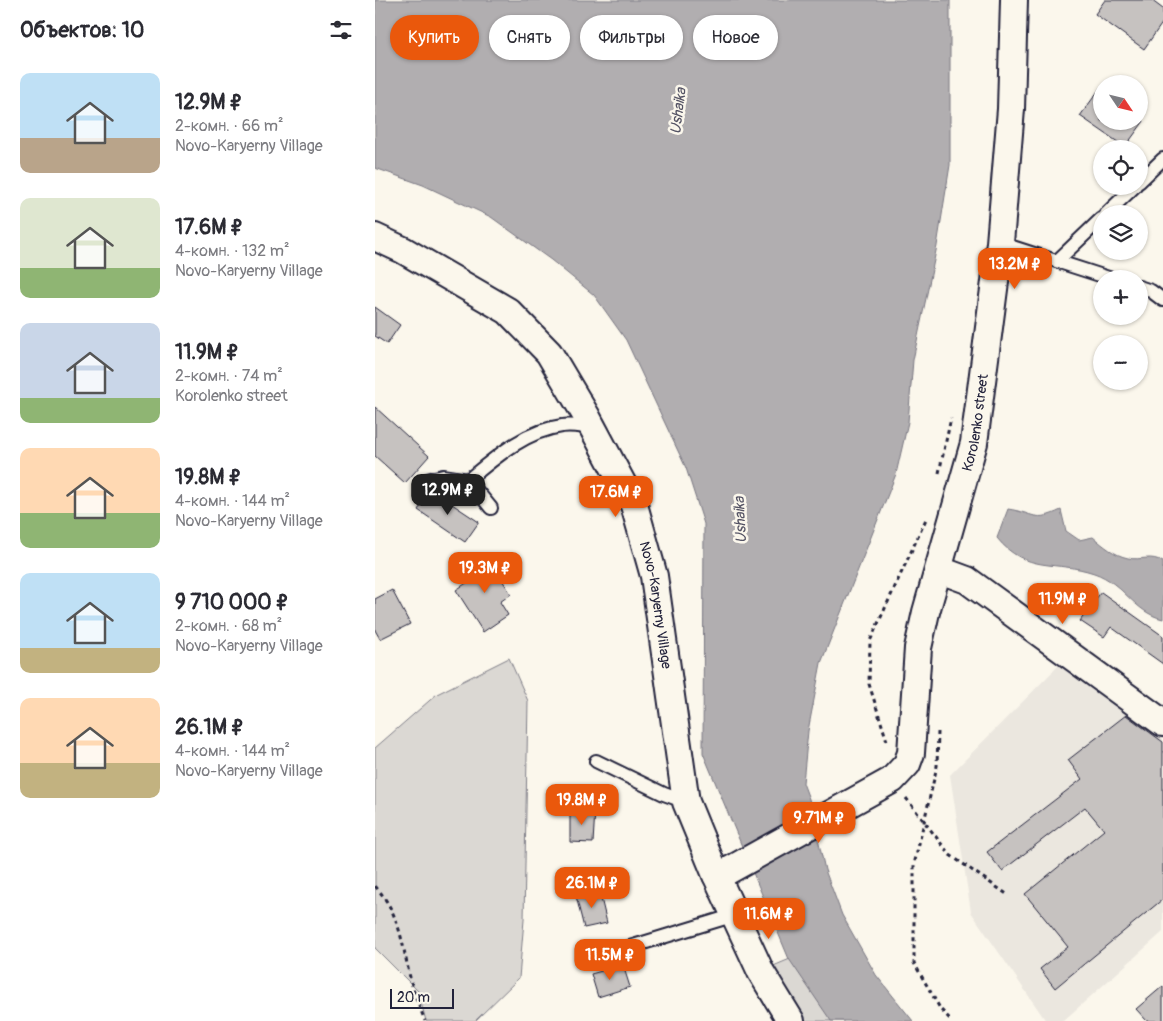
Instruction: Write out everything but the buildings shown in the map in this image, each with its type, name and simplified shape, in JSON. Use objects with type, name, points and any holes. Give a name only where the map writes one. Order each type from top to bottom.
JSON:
[{"type":"street","name":"Korolenko street","points":[[892,780],[901,774],[911,753],[918,648],[926,612],[940,570],[974,443],[1000,243],[1011,109],[1014,0]]},
{"type":"street","name":"Novo-Karyerny Village","points":[[375,238],[403,250],[508,311],[549,353],[593,428],[634,505],[654,576],[687,802],[721,874],[735,916],[761,972],[791,1021]]},
{"type":"street","points":[[940,570],[967,580],[1163,724]]},
{"type":"street","points":[[721,874],[892,780]]},
{"type":"lane","points":[[1148,173],[1163,159]]},
{"type":"lane","points":[[1115,205],[1126,195]]},
{"type":"lane","points":[[1057,261],[1093,226]]},
{"type":"lane","points":[[1000,243],[1093,273]]},
{"type":"lane","points":[[1148,290],[1163,300]]},
{"type":"lane","points":[[468,480],[507,449],[537,432],[563,425],[593,428]]},
{"type":"lane","points":[[427,480],[443,476],[468,480],[491,508]]},
{"type":"lane","points":[[597,760],[664,794],[687,802]]},
{"type":"lane","points":[[584,961],[735,916]]},
{"type":"path","points":[[937,480],[952,415]]},
{"type":"path","points":[[889,747],[869,684],[870,641],[930,508]]},
{"type":"path","points":[[939,728],[937,766],[914,865],[914,963],[941,1010],[952,1021]]},
{"type":"path","points":[[892,780],[951,855],[1008,895]]},
{"type":"path","points":[[375,886],[392,908],[399,925],[413,990],[425,1021]]},
{"type":"shaded area","points":[[509,658],[528,701],[524,920],[519,978],[475,1021],[426,1021],[418,991],[375,948],[375,748],[437,694]]},
{"type":"shaded area","points":[[1064,660],[1163,727],[1163,932],[1063,1021],[1046,1021],[971,912],[950,775]]},
{"type":"shaded area","points":[[797,956],[844,1021],[803,1021],[771,967]]},
{"type":"water","name":"Ushaika","points":[[375,0],[950,0],[950,165],[937,246],[913,360],[908,422],[896,474],[821,663],[808,731],[803,783],[809,799],[825,870],[842,915],[876,975],[913,1021],[831,1021],[789,959],[703,753],[704,524],[686,468],[626,340],[594,295],[551,260],[491,217],[423,185],[375,168]]},
{"type":"water","points":[[1008,509],[1035,516],[1045,516],[1061,510],[1066,531],[1079,540],[1093,537],[1109,550],[1123,557],[1133,559],[1154,558],[1163,562],[1163,619],[1144,610],[1113,583],[1094,573],[1080,569],[1042,564],[1019,557],[997,538]]}]
